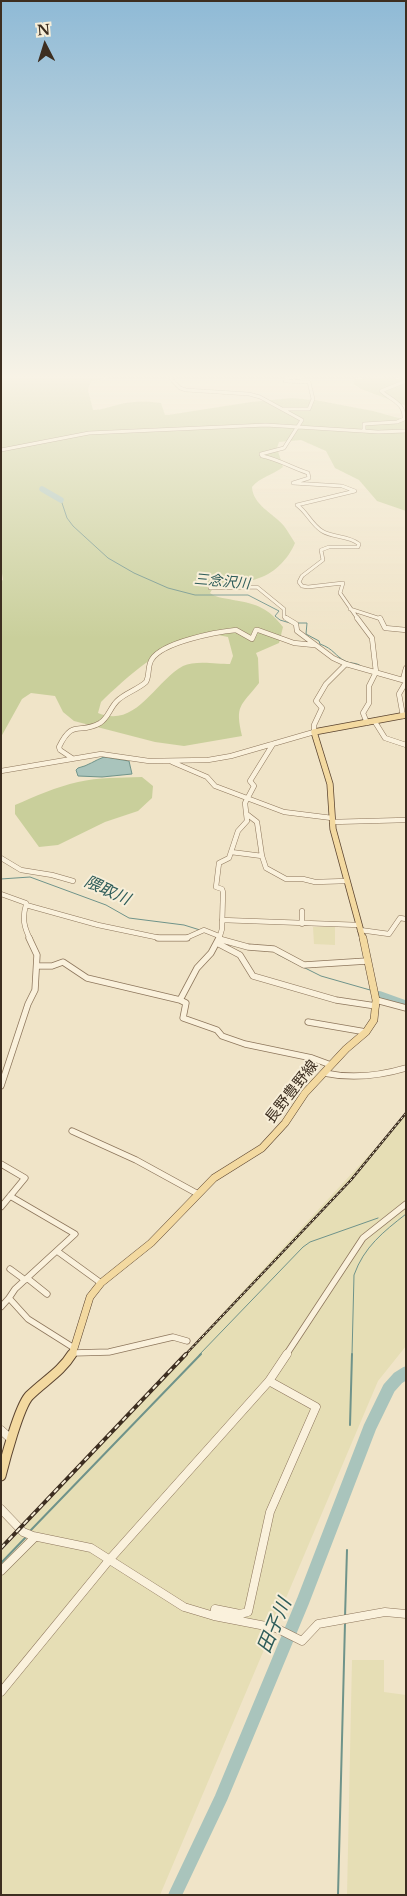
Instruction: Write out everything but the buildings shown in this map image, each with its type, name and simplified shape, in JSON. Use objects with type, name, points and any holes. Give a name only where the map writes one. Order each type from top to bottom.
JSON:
[{"type":"main road","points":[[376,1003],[368,961],[332,820],[331,789],[314,732],[404,715]]},
{"type":"main road","name":"長野豊野線","points":[[1,1476],[4,1457],[10,1439],[28,1398],[61,1370],[74,1351],[90,1297],[101,1283],[151,1244],[214,1178],[262,1148],[285,1123],[305,1093],[366,1032],[374,1020],[376,1003]]},
{"type":"street","points":[[281,462],[308,474],[309,478],[293,483],[306,486],[330,486],[355,490],[352,494],[297,505],[323,532],[359,543],[358,547],[353,548],[325,547],[321,550],[323,560],[299,580],[300,584],[309,587],[337,582],[343,583],[340,593],[349,609],[372,638],[376,672],[369,686],[368,703],[363,713],[367,723]]},
{"type":"street","points":[[210,588],[226,585],[239,588],[257,587],[284,609],[284,617],[296,624],[297,631],[310,638],[314,644],[346,664],[351,663],[362,670],[376,672],[405,682]]},
{"type":"street","points":[[349,609],[380,618],[385,628],[406,630]]},
{"type":"street","points":[[72,758],[60,750],[59,747],[68,730],[102,722],[118,700],[146,682],[150,674],[152,659],[173,645],[195,638],[236,630],[252,639],[256,630],[258,630],[294,644],[314,644]]},
{"type":"street","points":[[1,771],[101,754],[134,760],[170,762],[208,760],[231,756],[314,732],[314,725],[322,708],[316,701],[326,684],[346,664]]},
{"type":"street","points":[[404,715],[399,694],[405,682],[406,668]]},
{"type":"street","points":[[375,722],[386,738],[406,745]]},
{"type":"street","points":[[180,1000],[197,968],[218,939],[222,929],[224,892],[216,887],[219,863],[229,858],[238,831],[247,821],[245,803],[254,786],[250,782],[273,744]]},
{"type":"street","points":[[170,762],[207,778],[215,786],[284,812],[359,823],[406,820]]},
{"type":"street","points":[[247,814],[257,822],[257,834],[261,840],[262,856],[266,868],[286,879],[314,882],[347,881]]},
{"type":"street","points":[[231,852],[262,856]]},
{"type":"street","points":[[1,858],[21,870],[52,875],[73,881]]},
{"type":"street","points":[[1,894],[26,903],[26,905],[98,925],[160,938],[186,938],[204,930],[242,957],[249,973],[253,976],[336,1000],[376,1003],[406,1008]]},
{"type":"street","points":[[1,1086],[34,990],[37,955],[25,929],[23,915],[26,905]]},
{"type":"street","points":[[302,911],[302,924]]},
{"type":"street","points":[[222,920],[360,928],[389,934],[400,918],[406,919]]},
{"type":"street","points":[[218,939],[248,947],[274,949],[304,965],[368,961]]},
{"type":"street","points":[[37,966],[52,966],[63,962],[87,978],[180,1000],[186,1004],[183,1018],[217,1030],[222,1036],[245,1044],[312,1058],[331,1065]]},
{"type":"street","points":[[308,1022],[366,1032]]},
{"type":"street","points":[[324,1073],[353,1078],[406,1068]]},
{"type":"street","points":[[72,1131],[112,1147],[154,1168],[198,1194]]},
{"type":"street","points":[[1,1164],[25,1178],[1,1207]]},
{"type":"street","points":[[1,1308],[15,1289],[76,1234],[10,1196]]},
{"type":"street","points":[[1,1692],[110,1559],[270,1380],[363,1238],[406,1204]]},
{"type":"street","points":[[57,1252],[101,1283]]},
{"type":"street","points":[[10,1269],[47,1294]]},
{"type":"street","points":[[9,1298],[28,1319],[74,1351],[118,1350],[173,1337],[187,1341]]},
{"type":"street","points":[[214,1616],[215,1609],[240,1614],[248,1612],[270,1512],[316,1408],[270,1380]]},
{"type":"street","points":[[1,1430],[10,1439]]},
{"type":"street","points":[[1,1509],[23,1532],[91,1548],[184,1607],[214,1616],[278,1630],[302,1641],[318,1624],[385,1612],[406,1614]]},
{"type":"street","points":[[1,1571],[34,1536]]},
{"type":"shaded area","points":[[313,927],[335,927],[335,945],[314,944]]},
{"type":"shaded area","points":[[406,1115],[406,1346],[378,1381],[160,1895],[1,1895],[1,1552]]},
{"type":"shaded area","points":[[352,1660],[384,1660],[384,1692],[406,1695],[406,1895],[347,1895]]},
{"type":"green space","points":[[1,462],[282,462],[283,467],[252,487],[256,499],[280,521],[295,543],[289,554],[276,569],[265,576],[213,588],[210,593],[218,597],[249,603],[262,608],[272,615],[283,627],[279,643],[256,653],[259,683],[243,702],[239,712],[242,736],[184,746],[155,742],[74,721],[63,712],[55,696],[31,693],[22,699],[1,737],[1,581],[3,580],[1,566]],"holes":[[[213,634],[228,637],[233,656],[230,664],[200,663],[183,666],[173,673],[144,702],[123,715],[111,716],[98,713],[101,702],[117,687],[154,657],[182,642]]]},
{"type":"green space","points":[[332,462],[406,462],[406,511],[377,501],[359,480],[335,468]]},
{"type":"green space","points":[[142,777],[153,786],[152,798],[138,811],[105,822],[58,845],[39,847],[15,814],[15,805],[70,784],[94,779]]},
{"type":"water","points":[[104,757],[129,761],[132,774],[102,777],[78,776],[76,770],[78,768]]},
{"type":"waterway","name":"三念沢川","points":[[42,489],[61,500]]},
{"type":"waterway","name":"三念沢川","points":[[61,500],[67,518],[73,526],[108,558],[134,573],[168,588],[195,595],[248,595],[279,611],[275,616],[280,620],[290,623]]},
{"type":"waterway","name":"三念沢川","points":[[297,623],[307,623],[306,634],[319,641],[320,644],[347,662],[361,666]]},
{"type":"waterway","name":"隈取川","points":[[1,879],[30,877],[106,905],[129,918],[184,925],[200,930]]},
{"type":"waterway","name":"隈取川","points":[[277,954],[321,976],[370,990]]},
{"type":"waterway","name":"隈取川","points":[[379,996],[404,1005]]},
{"type":"waterway","points":[[352,1355],[354,1275],[369,1248],[382,1234],[406,1214]]},
{"type":"waterway","points":[[199,1355],[303,1247],[310,1242],[378,1218]]},
{"type":"waterway","points":[[30,1531],[201,1354]]},
{"type":"waterway","points":[[350,1425],[352,1354]]},
{"type":"waterway","name":"田子川","points":[[175,1895],[221,1798],[303,1601],[370,1427],[389,1388],[398,1378],[406,1373]]},
{"type":"waterway","points":[[1,1563],[26,1537]]},
{"type":"waterway","points":[[345,1617],[347,1550]]},
{"type":"waterway","points":[[338,1895],[345,1623]]},
{"type":"railway","points":[[185,1355],[351,1180],[406,1113]]},
{"type":"railway","points":[[1,1548],[186,1354]]}]
